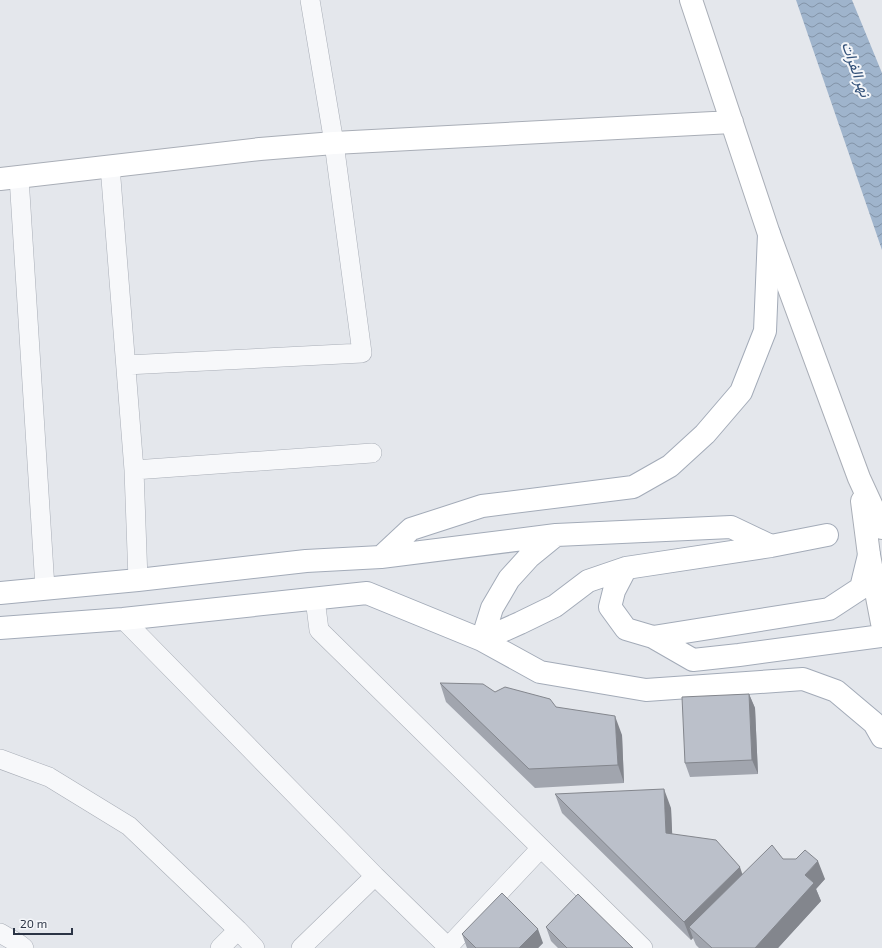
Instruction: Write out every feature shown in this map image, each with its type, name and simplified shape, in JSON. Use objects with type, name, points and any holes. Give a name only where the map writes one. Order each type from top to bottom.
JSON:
[{"type":"main road","points":[[691,0],[769,234],[859,478],[882,528]]},
{"type":"main road","points":[[9,178],[260,149],[334,143],[732,122]]},
{"type":"main road","points":[[381,557],[411,529],[482,506],[633,487],[670,466],[705,434],[741,392],[765,331],[769,234]]},
{"type":"main road","points":[[859,478],[869,556],[882,623]]},
{"type":"main road","points":[[0,593],[138,580],[306,561],[381,557],[556,535],[731,527],[771,546]]},
{"type":"main road","points":[[482,640],[555,606],[588,581],[626,568],[771,546],[827,534]]},
{"type":"main road","points":[[482,640],[492,608],[509,579],[529,557],[556,535]]},
{"type":"main road","points":[[653,637],[829,609],[861,588],[869,556]]},
{"type":"main road","points":[[626,568],[614,591],[610,607],[626,629],[653,637],[693,660],[739,656],[882,636]]},
{"type":"main road","points":[[0,628],[123,618],[367,593],[482,640],[540,672],[646,690],[803,679],[836,691],[874,723],[882,737]]},
{"type":"street","points":[[126,364],[362,352],[334,143],[310,0]]},
{"type":"street","points":[[110,166],[134,470],[138,580]]},
{"type":"street","points":[[9,178],[46,588]]},
{"type":"street","points":[[134,470],[372,453]]},
{"type":"street","points":[[315,598],[319,630],[643,948]]},
{"type":"street","points":[[123,618],[375,876],[449,947],[540,848]]},
{"type":"street","points":[[0,758],[49,777],[129,826],[255,948]]},
{"type":"street","points":[[301,948],[375,876]]},
{"type":"street","points":[[220,948],[238,930]]},
{"type":"street","points":[[0,933],[24,948]]},
{"type":"water","name":"نهر الفرات","points":[[796,0],[852,0],[882,73],[882,250]]},
{"type":"building","points":[[440,683],[483,684],[495,692],[505,687],[550,699],[556,707],[615,716],[618,765],[529,769]]},
{"type":"building","points":[[749,694],[752,760],[685,763],[682,697]]},
{"type":"building","points":[[664,789],[666,833],[716,840],[740,867],[684,922],[555,794]]},
{"type":"building","points":[[772,845],[783,859],[796,859],[805,850],[818,861],[805,875],[814,883],[755,948],[712,948],[689,927]]},
{"type":"building","points":[[502,893],[538,929],[519,948],[476,948],[462,934]]},
{"type":"building","points":[[578,894],[633,948],[567,948],[546,927]]}]
